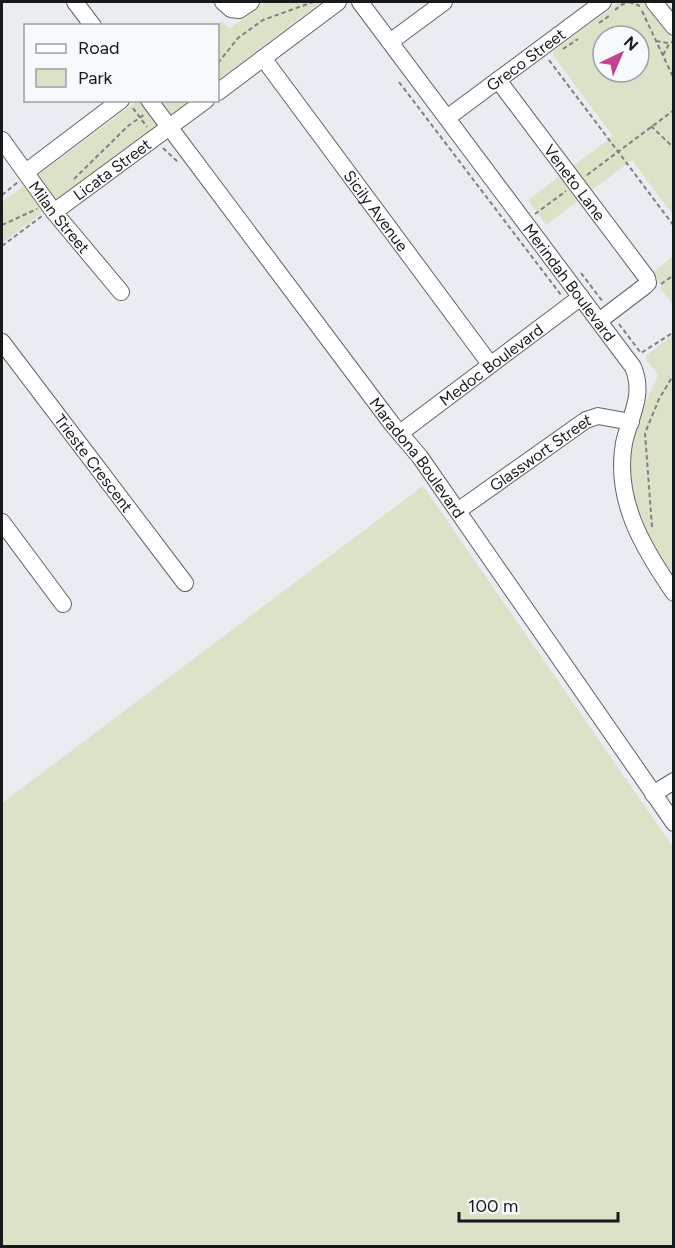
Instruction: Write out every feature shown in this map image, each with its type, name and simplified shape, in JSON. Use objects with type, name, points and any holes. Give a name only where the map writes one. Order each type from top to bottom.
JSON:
[{"type":"street","points":[[75,2],[92,24]]},
{"type":"street","points":[[224,2],[231,9],[239,10],[251,2]]},
{"type":"street","points":[[219,91],[338,2]]},
{"type":"street","name":"Merindah Boulevard","points":[[360,2],[581,297],[608,320],[637,377],[637,403],[625,441],[623,457],[622,478],[625,500],[641,542],[674,593]]},
{"type":"street","points":[[390,42],[444,2]]},
{"type":"street","name":"Greco Street","points":[[447,118],[603,2]]},
{"type":"street","points":[[647,4],[671,35]]},
{"type":"street","name":"Sicily Avenue","points":[[262,58],[490,364]]},
{"type":"street","name":"Veneto Lane","points":[[498,80],[647,278],[647,285],[608,320]]},
{"type":"street","points":[[26,172],[118,102]]},
{"type":"street","name":"Licata Street","points":[[50,207],[203,102]]},
{"type":"street","name":"Maradona Boulevard","points":[[152,104],[459,510],[674,823]]},
{"type":"street","name":"Milan Street","points":[[2,140],[50,207],[121,292]]},
{"type":"street","name":"Medoc Boulevard","points":[[400,433],[581,297]]},
{"type":"street","name":"Trieste Crescent","points":[[2,342],[185,583]]},
{"type":"street","name":"Glasswort Street","points":[[459,510],[586,420],[597,416],[631,423]]},
{"type":"street","points":[[2,522],[63,604]]},
{"type":"street","points":[[653,794],[674,781]]},
{"type":"path","points":[[219,62],[238,38],[263,20],[313,2]]},
{"type":"path","points":[[629,2],[647,4]]},
{"type":"path","points":[[638,2],[647,4]]},
{"type":"path","points":[[647,4],[656,41],[674,79]]},
{"type":"path","points":[[656,41],[671,35]]},
{"type":"path","points":[[671,35],[674,41]]},
{"type":"path","points":[[663,56],[671,35]]},
{"type":"path","points":[[547,58],[674,226]]},
{"type":"path","points":[[399,82],[561,295]]},
{"type":"path","points":[[72,182],[152,104]]},
{"type":"path","points":[[535,214],[674,110]]},
{"type":"path","points":[[651,126],[674,148]]},
{"type":"path","points":[[2,195],[26,172]]},
{"type":"path","points":[[2,225],[50,207]]},
{"type":"path","points":[[2,246],[42,216],[50,207]]},
{"type":"path","points":[[608,320],[641,353],[674,332]]},
{"type":"path","points":[[652,530],[645,433],[659,399],[674,374]]},
{"type":"green space","points":[[266,2],[321,2],[219,79],[218,24],[222,21],[229,29]]},
{"type":"green space","points":[[619,2],[644,2],[673,40],[673,215],[632,160],[546,225],[528,200],[613,136],[553,55],[554,51]]},
{"type":"green space","points":[[136,102],[189,102],[2,243],[2,202]]},
{"type":"green space","points":[[673,256],[673,305],[652,273]]},
{"type":"green space","points":[[673,335],[673,584],[649,548],[629,486],[631,443],[658,375],[646,359],[647,355]]},
{"type":"green space","points":[[423,486],[673,847],[673,1246],[2,1246],[2,803]]}]
